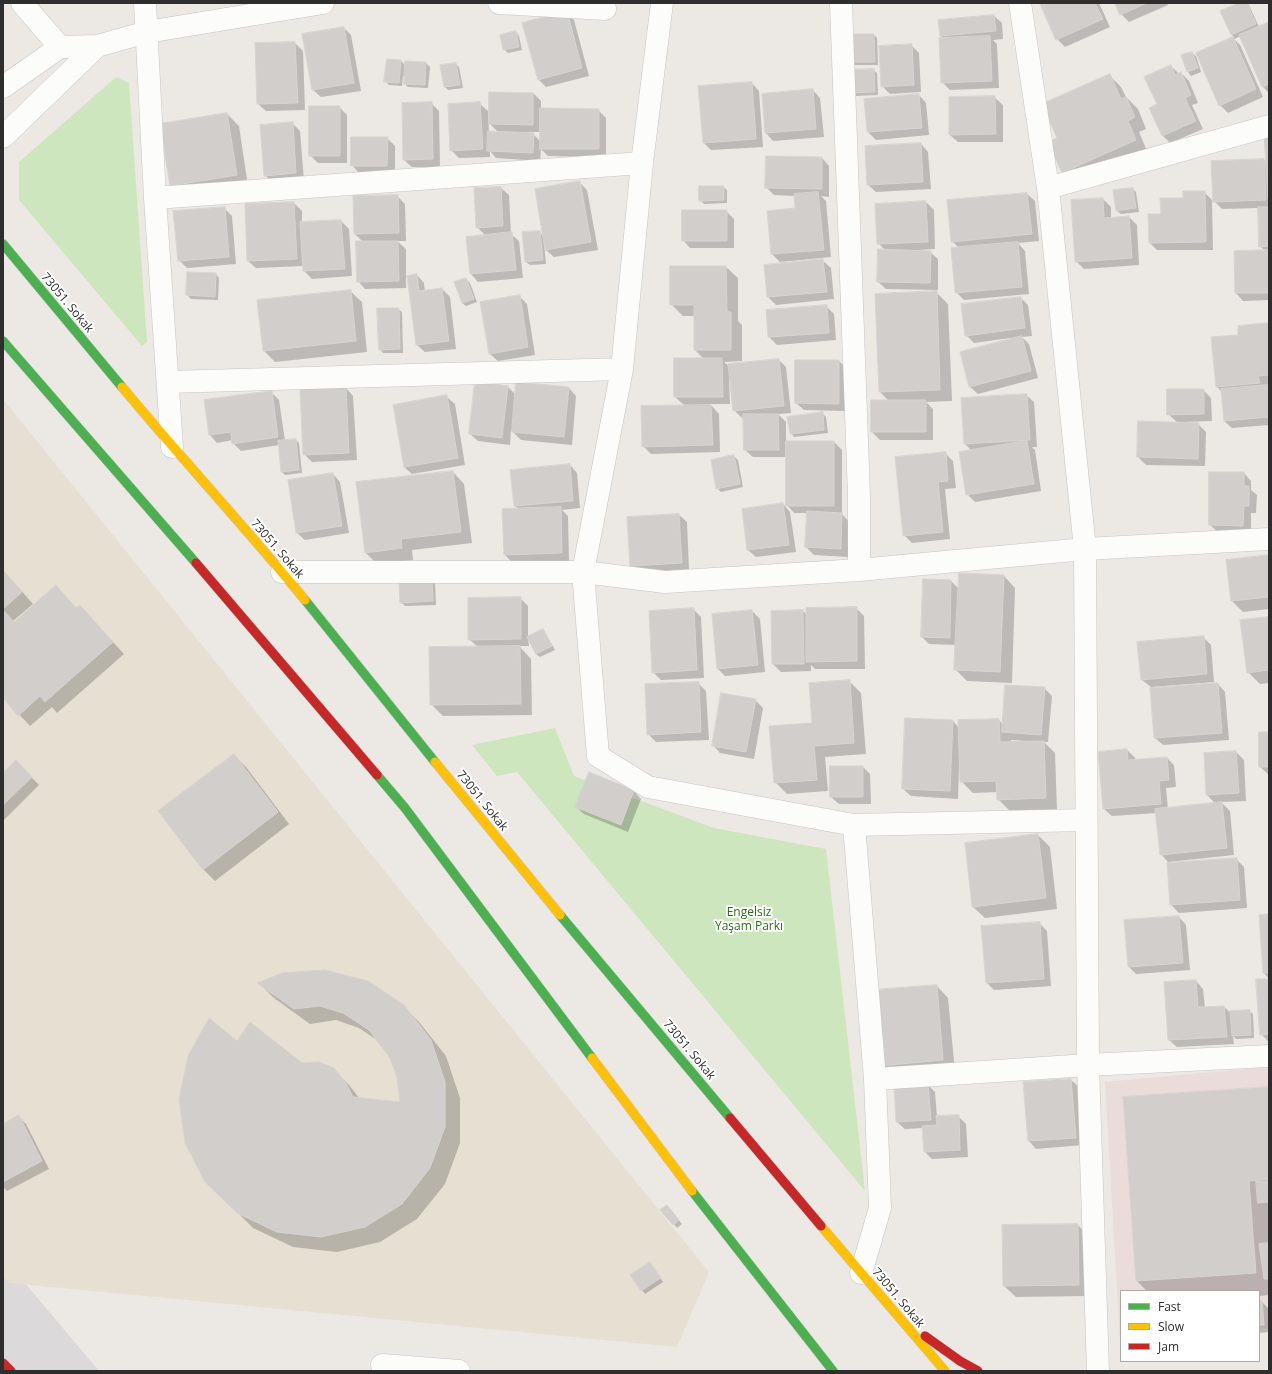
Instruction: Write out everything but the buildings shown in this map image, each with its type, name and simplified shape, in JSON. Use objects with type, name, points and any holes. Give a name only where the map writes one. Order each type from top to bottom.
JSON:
[{"type":"main road","name":"73051. Sokak","points":[[3,244],[172,447],[282,572],[487,827],[764,1159],[944,1371]]},
{"type":"main road","points":[[3,341],[405,808],[689,1187],[833,1371]]},
{"type":"main road","points":[[896,1315],[960,1361],[978,1371]]},
{"type":"main road","points":[[3,1363],[11,1371]]},
{"type":"street","points":[[22,3],[60,47]]},
{"type":"street","points":[[145,3],[155,198],[172,447]]},
{"type":"street","points":[[3,87],[60,47],[97,46],[147,32],[323,3]]},
{"type":"street","points":[[499,3],[605,9],[604,3]]},
{"type":"street","points":[[662,3],[642,163],[622,369],[583,572],[598,756],[648,787],[854,825],[1086,820]]},
{"type":"street","points":[[841,3],[859,496],[859,570]]},
{"type":"street","points":[[1020,3],[1048,188],[1085,549],[1088,1064],[1098,1371]]},
{"type":"street","points":[[3,137],[97,46]]},
{"type":"street","points":[[1048,188],[1269,126]]},
{"type":"street","points":[[155,198],[642,163]]},
{"type":"street","points":[[168,382],[622,369]]},
{"type":"street","points":[[282,572],[583,572],[665,582],[859,570],[1085,549],[1269,539]]},
{"type":"street","points":[[854,825],[875,1078],[880,1208],[861,1273]]},
{"type":"street","points":[[875,1078],[1088,1064],[1269,1056]]},
{"type":"street","points":[[382,1365],[459,1371]]},
{"type":"shaded area","points":[[3,399],[709,1272],[677,1347],[9,1283],[3,1276]]},
{"type":"shaded area","points":[[1269,1067],[1269,1328],[1260,1329],[1260,1290],[1120,1290],[1120,1341],[1105,1082]]},
{"type":"shaded area","points":[[3,1257],[99,1371],[3,1371]]},
{"type":"green space","points":[[116,77],[129,83],[147,342],[142,346],[19,200],[19,162]]},
{"type":"green space","name":"Engelsiz Yaşam Parkı","points":[[555,728],[574,776],[714,828],[826,849],[865,1191],[517,772],[497,776],[472,745]]},
{"type":"traffic: fast","points":[[3,244],[122,387]]},
{"type":"traffic: fast","points":[[3,341],[196,563]]},
{"type":"traffic: fast","points":[[305,600],[435,762]]},
{"type":"traffic: fast","points":[[377,775],[405,808],[592,1058]]},
{"type":"traffic: fast","points":[[560,915],[730,1118]]},
{"type":"traffic: fast","points":[[692,1191],[833,1371]]},
{"type":"traffic: slow","points":[[122,387],[305,600]]},
{"type":"traffic: slow","points":[[435,762],[560,915]]},
{"type":"traffic: slow","points":[[592,1058],[692,1191]]},
{"type":"traffic: slow","points":[[821,1226],[945,1371]]},
{"type":"traffic: jam","points":[[196,563],[377,775]]},
{"type":"traffic: jam","points":[[730,1118],[821,1226]]},
{"type":"traffic: jam","points":[[925,1336],[960,1361],[978,1371]]},
{"type":"traffic: jam","points":[[3,1363],[11,1371]]}]
